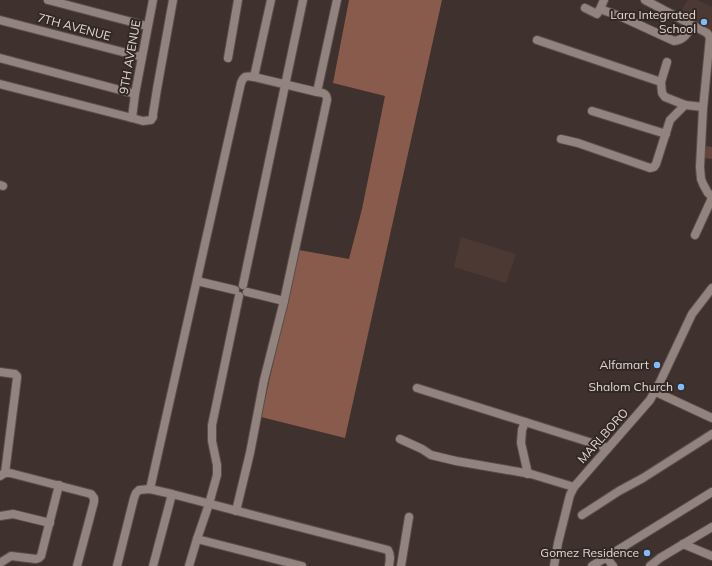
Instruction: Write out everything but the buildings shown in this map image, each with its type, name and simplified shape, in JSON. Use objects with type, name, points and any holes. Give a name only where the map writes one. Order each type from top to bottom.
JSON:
[{"type":"street","points":[[48,0],[147,26]]},
{"type":"street","name":"9TH AVENUE","points":[[132,118],[147,26],[153,0]]},
{"type":"street","points":[[0,84],[132,118],[148,121],[151,120],[153,117],[173,0]]},
{"type":"street","points":[[228,58],[238,0]]},
{"type":"street","points":[[254,77],[270,0]]},
{"type":"street","points":[[197,281],[244,296],[303,0]]},
{"type":"street","points":[[317,92],[337,0]]},
{"type":"street","points":[[585,8],[597,14],[604,0]]},
{"type":"street","points":[[645,0],[707,33],[710,37],[709,77],[703,107],[700,172],[703,184],[708,194],[712,198],[695,235]]},
{"type":"street","points":[[600,9],[622,17],[674,41],[684,38],[692,25]]},
{"type":"street","name":"7TH AVENUE","points":[[0,20],[142,57]]},
{"type":"street","points":[[537,40],[661,82]]},
{"type":"street","points":[[0,58],[135,94]]},
{"type":"street","points":[[667,62],[661,82],[662,93],[665,97],[686,105],[703,107]]},
{"type":"street","points":[[150,489],[243,78],[246,76],[254,77],[326,94],[327,100],[284,301],[264,380],[250,453],[236,511]]},
{"type":"street","points":[[561,139],[578,143],[650,168],[654,167],[670,120],[686,105]]},
{"type":"street","points":[[592,111],[666,134]]},
{"type":"street","points":[[245,288],[284,301]]},
{"type":"street","name":"MARLBORO","points":[[554,566],[570,495],[574,487],[646,406],[656,392],[692,314],[712,288]]},
{"type":"street","points":[[189,566],[217,475],[217,465],[212,441],[212,425],[237,293]]},
{"type":"street","points":[[0,372],[15,374],[17,376],[2,474],[10,473],[91,494],[94,498],[77,566]]},
{"type":"street","points":[[417,388],[608,448]]},
{"type":"street","points":[[656,392],[712,418]]},
{"type":"street","points":[[525,422],[520,443],[528,474]]},
{"type":"street","points":[[582,515],[712,434]]},
{"type":"street","points":[[400,439],[422,449],[431,455],[528,474],[574,487]]},
{"type":"street","points":[[0,563],[11,556],[36,559],[41,556],[59,486]]},
{"type":"street","points":[[116,566],[136,493],[139,490],[150,489],[388,550],[390,553],[390,566]]},
{"type":"street","points":[[592,566],[712,492]]},
{"type":"street","points":[[152,566],[172,494]]},
{"type":"street","points":[[0,516],[13,514],[50,523]]},
{"type":"street","points":[[401,566],[409,517]]},
{"type":"street","points":[[650,566],[660,558],[712,527]]},
{"type":"street","points":[[197,539],[302,566]]},
{"type":"street","points":[[683,544],[712,556]]},
{"type":"street","points":[[606,557],[613,566]]},
{"type":"shaded area","points":[[349,0],[442,0],[345,438],[261,417],[299,250],[349,259],[362,209],[385,96],[333,83]]},
{"type":"shaded area","name":"Lara Integrated School","points":[[688,0],[697,0],[712,7],[712,30],[678,15]]},
{"type":"shaded area","points":[[705,146],[712,147],[712,159],[704,158]]},
{"type":"shaded area","points":[[461,237],[516,254],[506,283],[454,267]]},
{"type":"place","name":"Lara Integrated School","points":[[704,22]]},
{"type":"place","name":"Alfamart","points":[[657,365]]},
{"type":"place","name":"Shalom Church","points":[[681,387]]},
{"type":"place","name":"Gomez Residence","points":[[647,553]]}]
